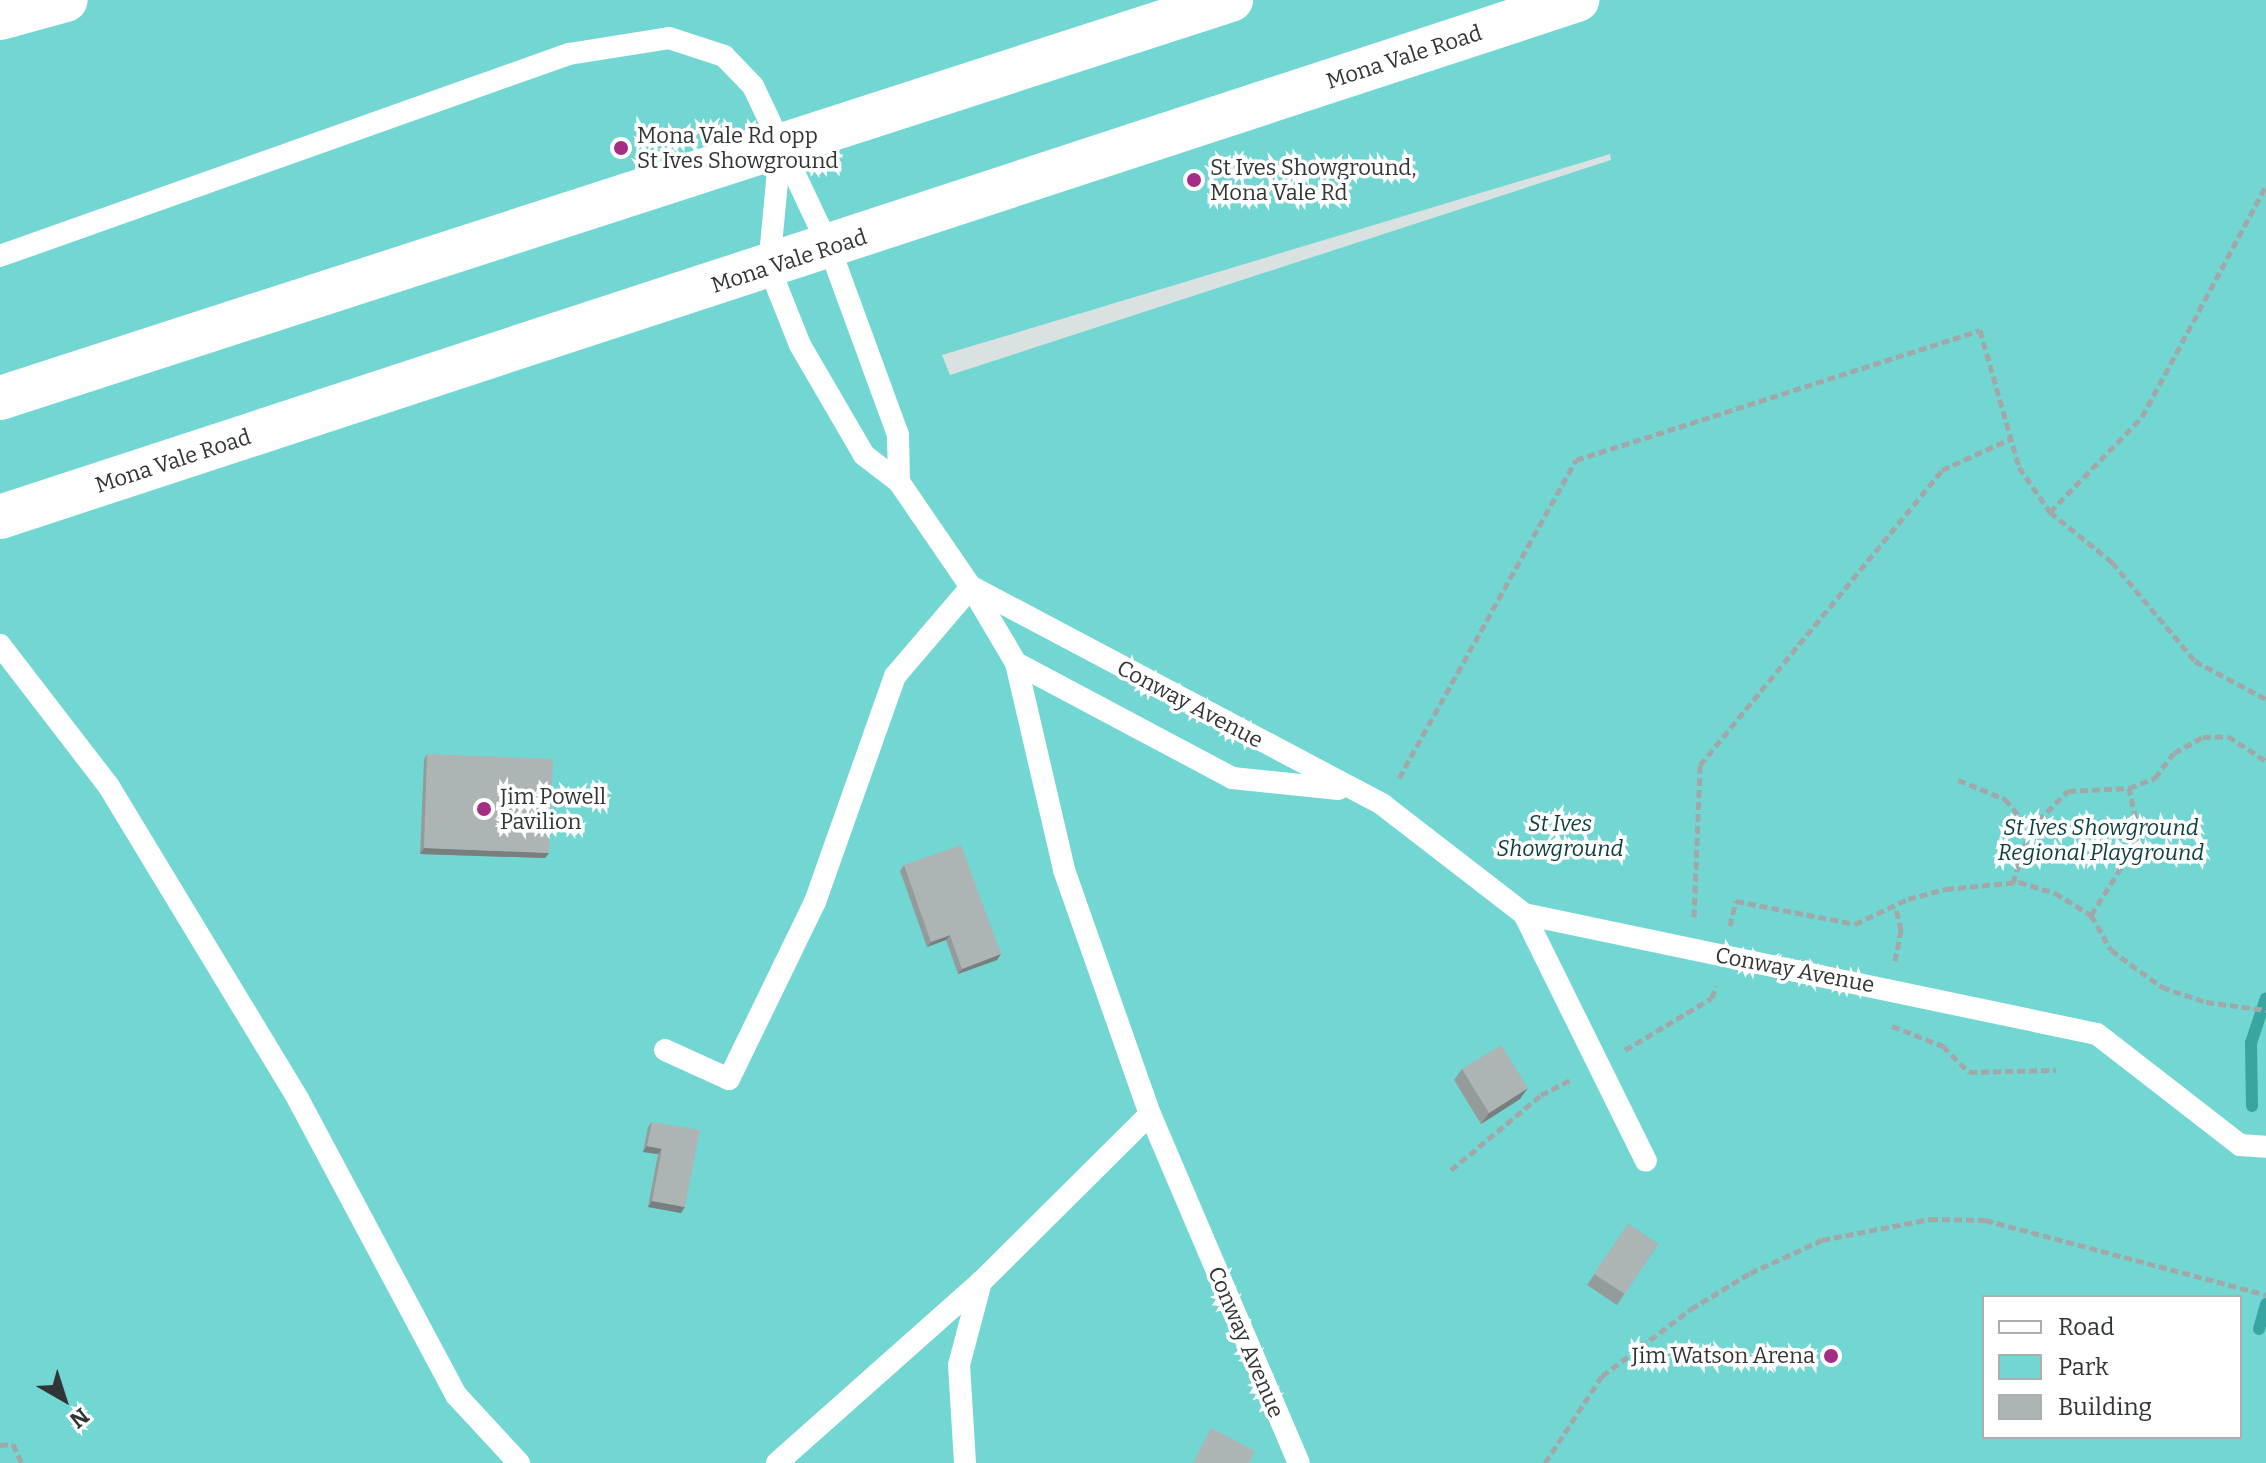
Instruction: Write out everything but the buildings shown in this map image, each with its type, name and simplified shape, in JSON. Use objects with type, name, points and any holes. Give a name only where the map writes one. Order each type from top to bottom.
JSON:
[{"type":"main road","points":[[0,18],[66,0]]},
{"type":"main road","points":[[0,398],[780,150],[1231,0]]},
{"type":"main road","name":"Mona Vale Road","points":[[0,517],[830,249],[1577,0]]},
{"type":"lane","points":[[0,256],[569,54],[669,38],[724,56],[753,86],[780,150],[830,249],[898,435],[899,482]]},
{"type":"lane","points":[[665,1050],[729,1079],[815,902],[895,676],[971,587],[899,482],[864,455],[800,345],[769,267],[780,150]]},
{"type":"lane","name":"Conway Avenue","points":[[971,587],[1383,805],[1524,914],[2097,1034],[2240,1145],[2266,1147]]},
{"type":"lane","name":"Conway Avenue","points":[[971,587],[1016,663],[1064,870],[1150,1114],[1299,1463]]},
{"type":"lane","points":[[0,645],[108,785],[298,1099],[456,1395],[519,1463]]},
{"type":"lane","points":[[1016,663],[1232,778],[1350,790]]},
{"type":"lane","points":[[1524,914],[1646,1161]]},
{"type":"lane","points":[[777,1463],[981,1282],[1150,1114]]},
{"type":"lane","points":[[965,1463],[959,1365],[981,1282]]},
{"type":"path","points":[[2050,512],[2142,417],[2266,186]]},
{"type":"path","points":[[1383,805],[1576,460],[1980,330],[2019,467],[2050,512],[2112,562],[2195,661],[2266,699]]},
{"type":"path","points":[[1693,950],[1700,765],[1942,470],[2010,439]]},
{"type":"path","points":[[2012,884],[2030,829],[2068,791],[2129,788],[2155,778],[2174,753],[2203,737],[2228,736],[2266,761]]},
{"type":"path","points":[[1958,780],[2005,799],[2030,829]]},
{"type":"path","points":[[2091,915],[2135,846],[2138,830],[2129,788]]},
{"type":"path","points":[[2233,1007],[2266,1010]]},
{"type":"path","points":[[1894,1028],[1943,1046],[1969,1072],[2056,1070]]},
{"type":"path","points":[[1545,1463],[1602,1376],[1691,1309],[1750,1273],[1822,1240],[1930,1219],[1985,1220],[2266,1295]]},
{"type":"path","points":[[0,1445],[13,1444],[22,1463]]},
{"type":"green space","name":"St Ives Showground","points":[[0,0],[2266,0],[2266,1463],[0,1463]],"holes":[[[1610,154],[1611,160],[950,375],[942,355]]]},
{"type":"waterway","points":[[2252,1106],[2251,1043],[2266,998]]},
{"type":"waterway","points":[[2259,1329],[2266,1304]]},
{"type":"place","name":"Mona Vale Rd opp St Ives Showground","points":[[621,148]]},
{"type":"place","name":"St Ives Showground, Mona Vale Rd","points":[[1194,180]]},
{"type":"place","name":"Jim Powell Pavilion","points":[[484,809]]},
{"type":"place","name":"Jim Watson Arena","points":[[1831,1356]]},
{"type":"park label","name":"St Ives Showground Regional Playground","points":[[2101,840]]}]
